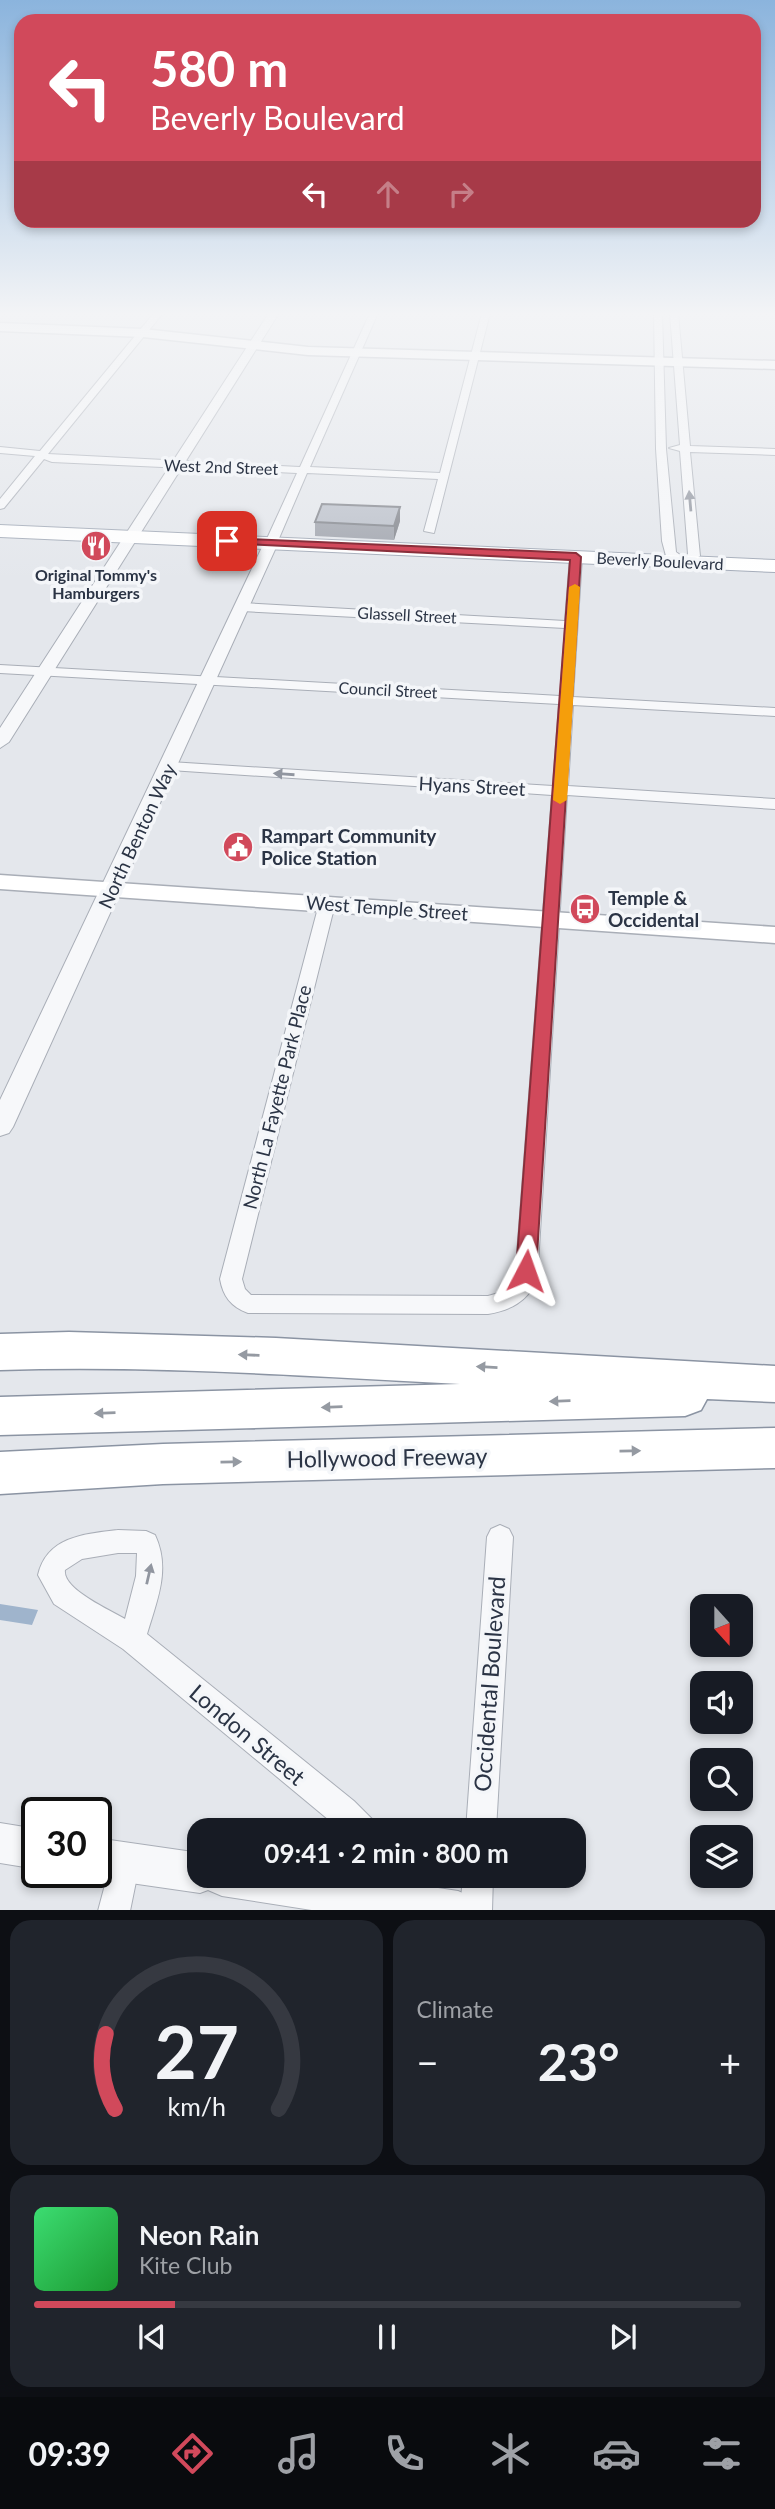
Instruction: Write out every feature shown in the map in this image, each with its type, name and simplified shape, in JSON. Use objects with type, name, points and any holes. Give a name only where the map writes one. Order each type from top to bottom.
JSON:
[{"type":"highway","points":[[0,1352],[69,1350],[275,1356],[775,1384]]},
{"type":"highway","points":[[0,1416],[775,1395]]},
{"type":"highway","name":"Hollywood Freeway","points":[[0,1473],[163,1464],[775,1448]]},
{"type":"main road","name":"Beverly Boulevard","points":[[0,531],[271,543],[429,543],[576,557],[775,566]]},
{"type":"main road","name":"West Temple Street","points":[[0,882],[775,935]]},
{"type":"street","points":[[0,506],[85,402]]},
{"type":"street","points":[[0,742],[217,402]]},
{"type":"street","points":[[271,543],[336,402]]},
{"type":"street","points":[[429,543],[443,476],[463,402]]},
{"type":"street","points":[[660,402],[670,554],[682,562],[694,555],[682,402]]},
{"type":"street","points":[[661,448],[775,452]]},
{"type":"street","name":"West 2nd Street","points":[[0,450],[33,452],[52,459],[443,476]]},
{"type":"street","name":"North Benton Way","points":[[0,1127],[113,889],[271,543]]},
{"type":"street","points":[[552,920],[576,557]]},
{"type":"street","name":"Glassell Street","points":[[242,607],[572,625]]},
{"type":"street","name":"Council Street","points":[[0,669],[775,712]]},
{"type":"street","name":"Hyans Street","points":[[170,766],[775,804]]},
{"type":"street","name":"North La Fayette Park Place","points":[[327,904],[231,1279],[233,1291],[239,1299],[248,1304],[488,1305],[505,1302],[519,1293],[526,1281],[552,920]]},
{"type":"street","name":"Occidental Boulevard","points":[[482,1818],[500,1537]]},
{"type":"street","name":"London Street","points":[[132,1639],[347,1818]]},
{"type":"street","points":[[0,1843],[21,1846]]},
{"type":"street","points":[[112,1860],[187,1871]]},
{"type":"street","points":[[112,1885],[114,1910]]},
{"type":"street","points":[[377,1888],[458,1910]]},
{"type":"street","points":[[476,1910],[477,1888]]},
{"type":"water","points":[[0,1604],[38,1610],[32,1625],[0,1620]]},
{"type":"building","points":[[322,504],[400,507],[394,526],[315,522]]},
{"type":"slow traffic","points":[[560,800],[575,587]]},
{"type":"place","name":"Original Tommy's Hamburgers","points":[[96,546]]},
{"type":"place","name":"Rampart Community Police Station","points":[[238,847]]},
{"type":"place","name":"Temple & Occidental","points":[[585,909]]},
{"type":"route","points":[[227,541],[576,557],[526,1271]]}]
